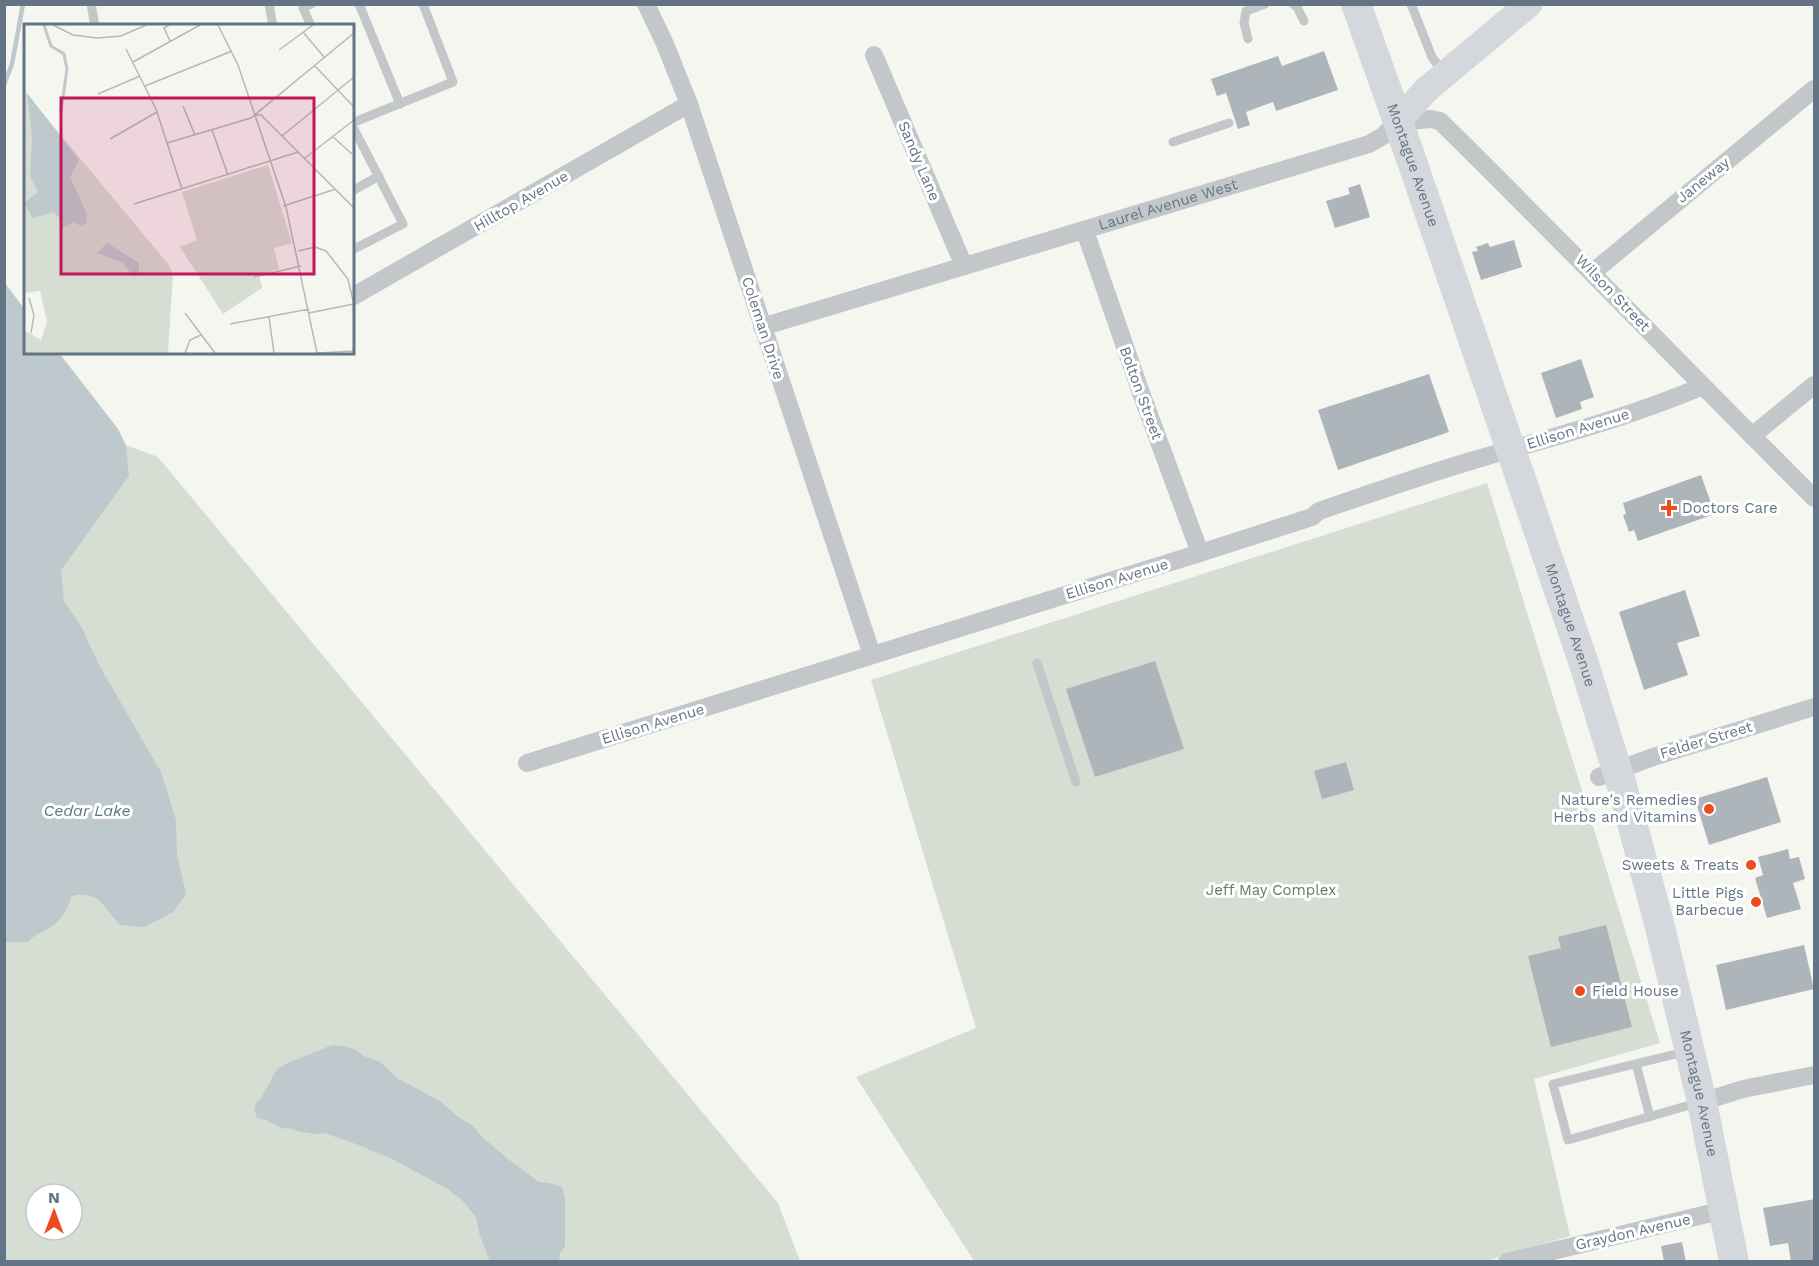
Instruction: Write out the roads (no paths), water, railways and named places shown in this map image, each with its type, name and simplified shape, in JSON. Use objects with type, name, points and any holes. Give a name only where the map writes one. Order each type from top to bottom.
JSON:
[{"type":"main road","name":"Montague Avenue","points":[[1356,4],[1588,676],[1608,774],[1658,919],[1702,1102],[1734,1262]]},
{"type":"street","name":"Coleman Drive","points":[[646,4],[689,104],[872,655]]},
{"type":"street","name":"Laurel Avenue West","points":[[762,327],[1369,144],[1383,136],[1426,90],[1529,4]]},
{"type":"street","name":"Sandy Lane","points":[[874,55],[964,266]]},
{"type":"street","name":"Janeway","points":[[1593,272],[1815,89]]},
{"type":"street","name":"Hilltop Avenue","points":[[354,296],[689,104]]},
{"type":"street","name":"Wilson Street","points":[[1397,122],[1431,119],[1440,121],[1593,272],[1815,498]]},
{"type":"street","name":"Bolton Street","points":[[1085,231],[1200,553]]},
{"type":"street","points":[[1752,436],[1815,385]]},
{"type":"street","name":"Ellison Avenue","points":[[527,763],[1200,553],[1312,517],[1318,511],[1421,476],[1554,438],[1676,398],[1703,386]]},
{"type":"street","name":"Felder Street","points":[[1608,774],[1653,757],[1815,707]]},
{"type":"street","points":[[1702,1102],[1743,1089],[1815,1075]]},
{"type":"street","name":"Graydon Avenue","points":[[1507,1262],[1724,1210]]},
{"type":"lane","points":[[91,4],[95,24]]},
{"type":"lane","points":[[269,4],[273,24]]},
{"type":"lane","points":[[309,24],[303,8],[311,4]]},
{"type":"lane","points":[[359,4],[400,104]]},
{"type":"lane","points":[[354,126],[453,82],[423,4]]},
{"type":"lane","points":[[1248,39],[1244,23],[1246,10],[1265,4]]},
{"type":"lane","points":[[1293,4],[1304,21]]},
{"type":"lane","points":[[1411,4],[1432,57],[1445,75]]},
{"type":"lane","points":[[1173,142],[1229,123]]},
{"type":"lane","points":[[354,128],[403,224],[354,249]]},
{"type":"lane","points":[[354,190],[379,176]]},
{"type":"lane","points":[[1037,663],[1076,782]]},
{"type":"lane","points":[[1690,1050],[1553,1084],[1568,1140],[1702,1102]]},
{"type":"lane","points":[[1636,1064],[1650,1117]]},
{"type":"water","name":"Cedar Lake","points":[[5,283],[24,309],[24,354],[60,354],[118,429],[126,446],[129,476],[61,570],[64,601],[82,628],[99,665],[161,772],[176,820],[177,855],[186,894],[173,912],[144,927],[120,925],[100,901],[89,895],[72,896],[61,918],[49,928],[28,942],[4,942],[6,907],[4,887]]},
{"type":"water","points":[[332,1045],[356,1050],[380,1062],[397,1078],[440,1101],[473,1126],[508,1159],[539,1182],[562,1187],[565,1198],[565,1246],[560,1253],[559,1261],[490,1261],[479,1233],[476,1217],[462,1200],[446,1188],[390,1158],[356,1144],[324,1133],[315,1134],[281,1128],[257,1118],[254,1109],[256,1103],[260,1100],[277,1069]]},
{"type":"waterway","points":[[4,85],[12,64],[23,4]]},
{"type":"place","name":"Doctors Care","points":[[1669,508]]},
{"type":"place","name":"Nature's Remedies Herbs and Vitamins","points":[[1709,809]]},
{"type":"place","name":"Sweets & Treats","points":[[1751,865]]},
{"type":"place","name":"Little Pigs Barbecue","points":[[1756,902]]},
{"type":"place","name":"Field House","points":[[1580,991]]},
{"type":"park label","name":"Jeff May Complex","points":[[1271,890]]}]
